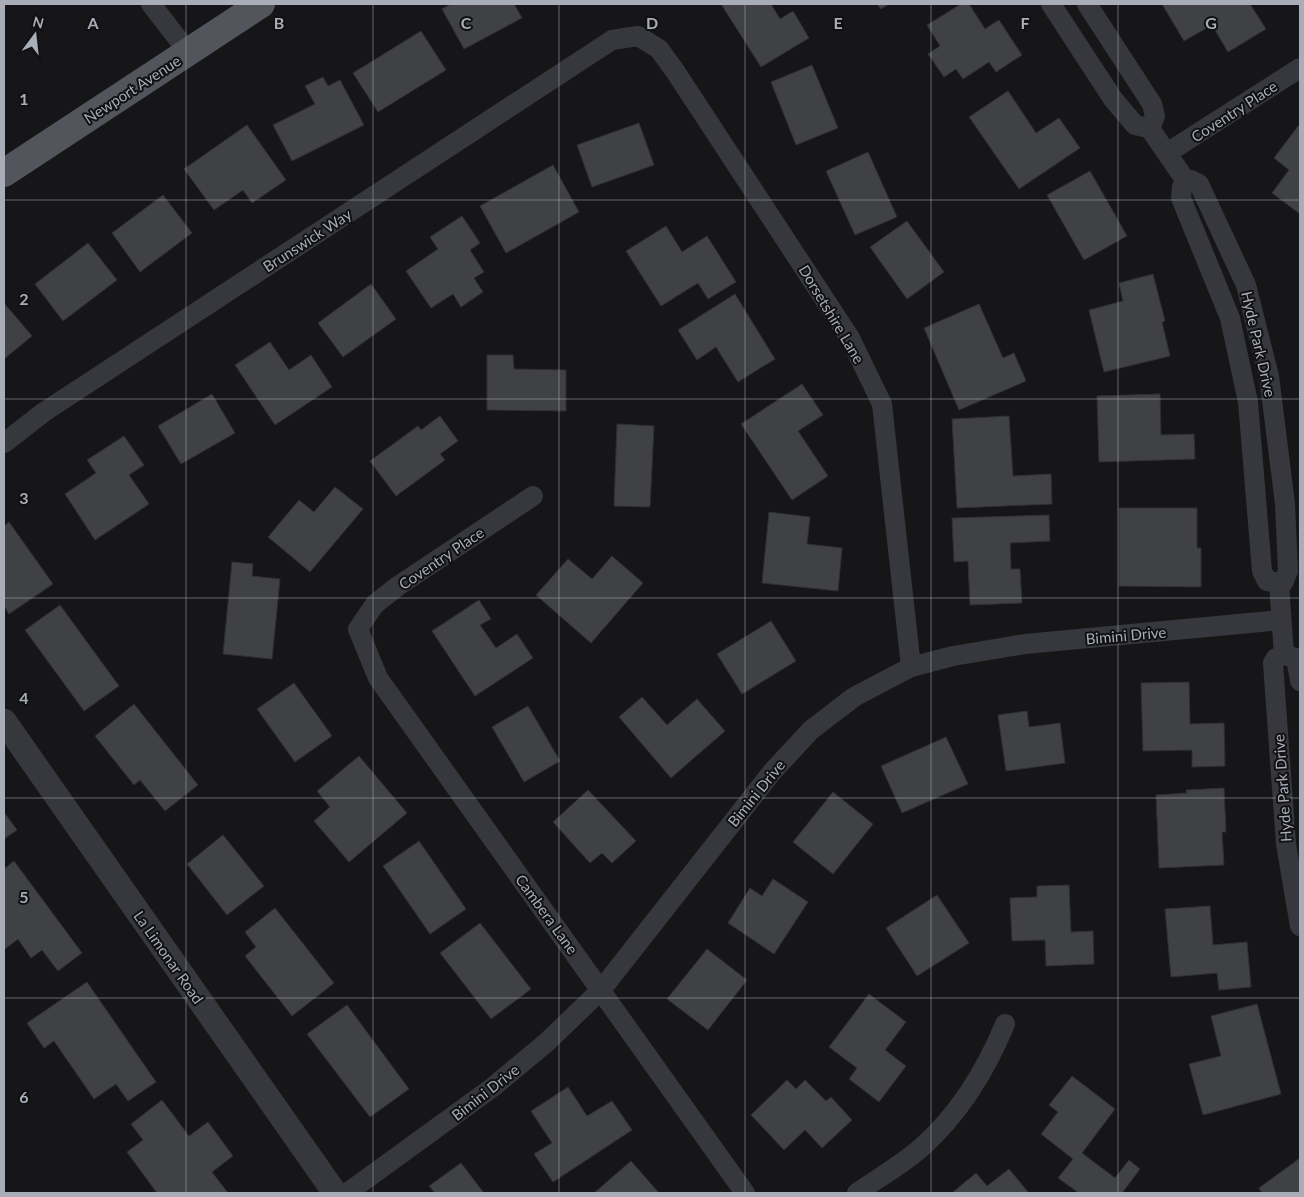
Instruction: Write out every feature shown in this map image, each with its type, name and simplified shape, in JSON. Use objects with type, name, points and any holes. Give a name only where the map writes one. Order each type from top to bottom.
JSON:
[{"type":"main road","name":"Newport Avenue","points":[[4,174],[261,4]]},
{"type":"street","points":[[151,4],[188,52]]},
{"type":"street","points":[[1051,4],[1113,99],[1134,125],[1148,126],[1152,124],[1155,116],[1152,104],[1087,4]]},
{"type":"street","name":"Dorsetshire Lane","points":[[612,40],[638,36],[659,49],[850,338],[882,404],[911,667]]},
{"type":"street","name":"Brunswick Way","points":[[4,443],[44,412],[612,40]]},
{"type":"street","name":"Coventry Place","points":[[1167,153],[1300,68]]},
{"type":"street","name":"Hyde Park Drive","points":[[1148,126],[1186,181]]},
{"type":"street","name":"Hyde Park Drive","points":[[1191,180],[1199,184],[1246,285],[1269,376],[1285,504],[1288,571],[1286,578],[1279,583],[1267,581],[1262,571],[1248,402],[1230,318],[1181,198],[1180,192],[1186,181],[1191,180]]},
{"type":"street","name":"Coventry Place","points":[[358,630],[375,604],[390,592],[533,496]]},
{"type":"street","name":"Hyde Park Drive","points":[[1279,583],[1284,655],[1276,658],[1273,663],[1286,844],[1300,926]]},
{"type":"street","name":"Bimini Drive","points":[[347,1193],[493,1087],[547,1042],[601,990],[772,772],[811,730],[854,697],[911,667],[954,656],[1025,644],[1281,620]]},
{"type":"street","name":"Cambera Lane","points":[[358,630],[378,678],[744,1193]]},
{"type":"street","points":[[1284,655],[1296,658],[1300,681]]},
{"type":"street","name":"La Limonar Road","points":[[4,721],[335,1193]]},
{"type":"street","points":[[857,1193],[922,1147],[960,1106],[990,1062],[1005,1024]]},
{"type":"building","points":[[451,4],[514,4],[522,18],[464,49],[442,9]]},
{"type":"building","points":[[721,4],[771,4],[780,19],[793,11],[809,38],[761,67]]},
{"type":"building","points":[[877,4],[889,4],[881,9]]},
{"type":"building","points":[[961,4],[969,4],[985,29],[999,20],[1022,55],[996,72],[989,62],[963,79],[956,69],[944,77],[928,54],[940,46],[927,25]]},
{"type":"building","points":[[1162,4],[1250,4],[1266,29],[1228,52],[1212,25],[1184,41]]},
{"type":"building","points":[[421,31],[446,70],[378,112],[353,73]]},
{"type":"building","points":[[812,65],[838,128],[796,145],[771,82]]},
{"type":"building","points":[[323,77],[328,86],[340,80],[364,125],[292,161],[273,125],[315,104],[305,86]]},
{"type":"building","points":[[1008,91],[1036,133],[1059,118],[1080,148],[1019,189],[969,117]]},
{"type":"building","points":[[639,123],[654,165],[592,187],[577,145]]},
{"type":"building","points":[[247,125],[286,180],[252,203],[243,190],[214,210],[184,169]]},
{"type":"building","points":[[1299,125],[1300,214],[1272,193],[1289,170],[1274,158]]},
{"type":"building","points":[[868,152],[897,217],[855,235],[826,171]]},
{"type":"building","points":[[553,165],[579,212],[506,253],[480,206]]},
{"type":"building","points":[[1090,171],[1127,236],[1084,260],[1047,195]]},
{"type":"building","points":[[163,195],[192,233],[140,272],[112,233]]},
{"type":"building","points":[[462,216],[480,243],[470,250],[484,272],[474,278],[483,292],[461,307],[453,294],[431,308],[406,271],[438,249],[430,237]]},
{"type":"building","points":[[907,221],[944,272],[907,299],[870,247]]},
{"type":"building","points":[[666,226],[682,252],[707,236],[736,282],[708,299],[698,283],[661,306],[626,251]]},
{"type":"building","points":[[88,243],[117,280],[63,321],[35,284]]},
{"type":"building","points":[[1153,274],[1165,321],[1162,322],[1170,356],[1104,372],[1089,310],[1123,301],[1119,283]]},
{"type":"building","points":[[371,284],[396,319],[343,357],[318,323]]},
{"type":"building","points":[[735,294],[775,359],[738,382],[716,347],[697,360],[678,330]]},
{"type":"building","points":[[4,303],[32,336],[4,359]]},
{"type":"building","points":[[979,304],[1003,358],[1014,353],[1026,381],[959,410],[924,328]]},
{"type":"building","points":[[270,342],[289,370],[311,355],[332,387],[275,425],[235,365]]},
{"type":"building","points":[[487,355],[513,355],[514,369],[566,370],[566,411],[487,410]]},
{"type":"building","points":[[802,384],[823,415],[798,431],[828,476],[792,500],[741,424]]},
{"type":"building","points":[[212,394],[235,433],[181,464],[158,426]]},
{"type":"building","points":[[1160,394],[1161,435],[1194,434],[1195,459],[1099,462],[1097,396]]},
{"type":"building","points":[[440,416],[458,441],[440,454],[445,460],[396,496],[370,461],[418,426],[421,430]]},
{"type":"building","points":[[1009,416],[1013,476],[1051,474],[1052,504],[957,508],[952,419]]},
{"type":"building","points":[[617,424],[654,426],[650,507],[614,506]]},
{"type":"building","points":[[124,436],[144,465],[129,475],[149,504],[95,540],[65,494],[96,473],[87,460]]},
{"type":"building","points":[[335,487],[363,509],[310,572],[268,537],[299,500],[314,512]]},
{"type":"building","points":[[1119,508],[1197,508],[1197,548],[1201,548],[1201,587],[1119,586]]},
{"type":"building","points":[[769,512],[810,517],[807,544],[842,548],[838,591],[762,583]]},
{"type":"building","points":[[1049,515],[1050,541],[1010,543],[1011,569],[1020,569],[1022,603],[970,605],[968,561],[954,562],[952,518]]},
{"type":"building","points":[[9,522],[53,584],[9,614],[4,606],[4,526]]},
{"type":"building","points":[[612,556],[643,583],[591,643],[536,595],[568,559],[592,579]]},
{"type":"building","points":[[232,562],[253,564],[252,576],[280,579],[272,659],[223,654]]},
{"type":"building","points":[[479,600],[491,619],[480,625],[496,648],[517,634],[533,658],[475,696],[432,631]]},
{"type":"building","points":[[60,605],[119,686],[84,711],[25,630]]},
{"type":"building","points":[[771,621],[796,661],[742,694],[717,654]]},
{"type":"building","points":[[1189,682],[1190,724],[1224,723],[1225,766],[1192,767],[1192,750],[1143,751],[1141,683]]},
{"type":"building","points":[[294,683],[332,736],[295,762],[257,709]]},
{"type":"building","points":[[642,697],[667,725],[697,699],[725,731],[671,778],[619,717]]},
{"type":"building","points":[[134,704],[198,785],[165,811],[140,780],[134,785],[95,736]]},
{"type":"building","points":[[528,706],[560,761],[524,782],[492,727]]},
{"type":"building","points":[[1027,711],[1029,727],[1060,723],[1065,763],[1006,771],[998,715]]},
{"type":"building","points":[[946,737],[968,784],[902,813],[881,766]]},
{"type":"building","points":[[359,756],[407,813],[349,862],[314,821],[330,807],[317,791]]},
{"type":"building","points":[[1224,788],[1226,832],[1222,832],[1224,865],[1159,868],[1156,795],[1187,793],[1186,790]]},
{"type":"building","points":[[588,790],[636,841],[612,863],[602,853],[590,863],[553,822]]},
{"type":"building","points":[[833,792],[873,824],[833,874],[793,842]]},
{"type":"building","points":[[4,812],[17,830],[4,839]]},
{"type":"building","points":[[223,835],[264,886],[227,915],[187,864]]},
{"type":"building","points":[[419,841],[466,909],[430,934],[383,866]]},
{"type":"building","points":[[14,861],[82,953],[58,971],[42,950],[31,958],[18,939],[5,949],[4,947],[4,869]]},
{"type":"building","points":[[773,879],[808,902],[774,954],[728,923],[750,888],[762,896]]},
{"type":"building","points":[[1069,885],[1071,932],[1093,931],[1094,964],[1046,966],[1045,940],[1012,941],[1010,898],[1037,897],[1037,886]]},
{"type":"building","points":[[937,895],[969,943],[917,976],[886,928]]},
{"type":"building","points":[[1210,906],[1213,945],[1247,942],[1251,987],[1219,990],[1217,973],[1171,977],[1165,909]]},
{"type":"building","points":[[275,908],[334,983],[292,1016],[245,956],[256,947],[245,932]]},
{"type":"building","points":[[480,923],[531,989],[491,1019],[440,953]]},
{"type":"building","points":[[707,949],[747,980],[708,1030],[667,999]]},
{"type":"building","points":[[87,982],[156,1082],[128,1101],[116,1084],[94,1099],[54,1041],[44,1048],[27,1023]]},
{"type":"building","points":[[869,994],[906,1022],[885,1050],[906,1066],[879,1102],[849,1079],[857,1068],[829,1047]]},
{"type":"building","points":[[1257,1004],[1281,1094],[1203,1115],[1189,1064],[1221,1056],[1211,1016]]},
{"type":"building","points":[[347,1005],[409,1089],[370,1117],[307,1034]]},
{"type":"building","points":[[1072,1076],[1115,1109],[1082,1153],[1115,1178],[1129,1160],[1140,1169],[1122,1193],[1079,1193],[1058,1178],[1073,1159],[1041,1134],[1058,1112],[1049,1105]]},
{"type":"building","points":[[787,1080],[796,1089],[805,1080],[826,1101],[831,1097],[852,1120],[822,1148],[805,1130],[784,1150],[751,1115]]},
{"type":"building","points":[[568,1087],[587,1116],[612,1101],[632,1130],[553,1182],[534,1154],[552,1143],[531,1111]]},
{"type":"building","points":[[162,1100],[189,1136],[208,1122],[233,1156],[212,1172],[228,1193],[157,1193],[127,1152],[143,1140],[131,1124]]},
{"type":"building","points":[[1300,1158],[1300,1193],[1262,1193],[1259,1188]]},
{"type":"building","points":[[631,1161],[659,1193],[594,1193]]},
{"type":"building","points":[[461,1163],[484,1193],[435,1193],[429,1186]]},
{"type":"building","points":[[1009,1169],[1029,1193],[952,1193],[976,1173],[987,1186]]}]
